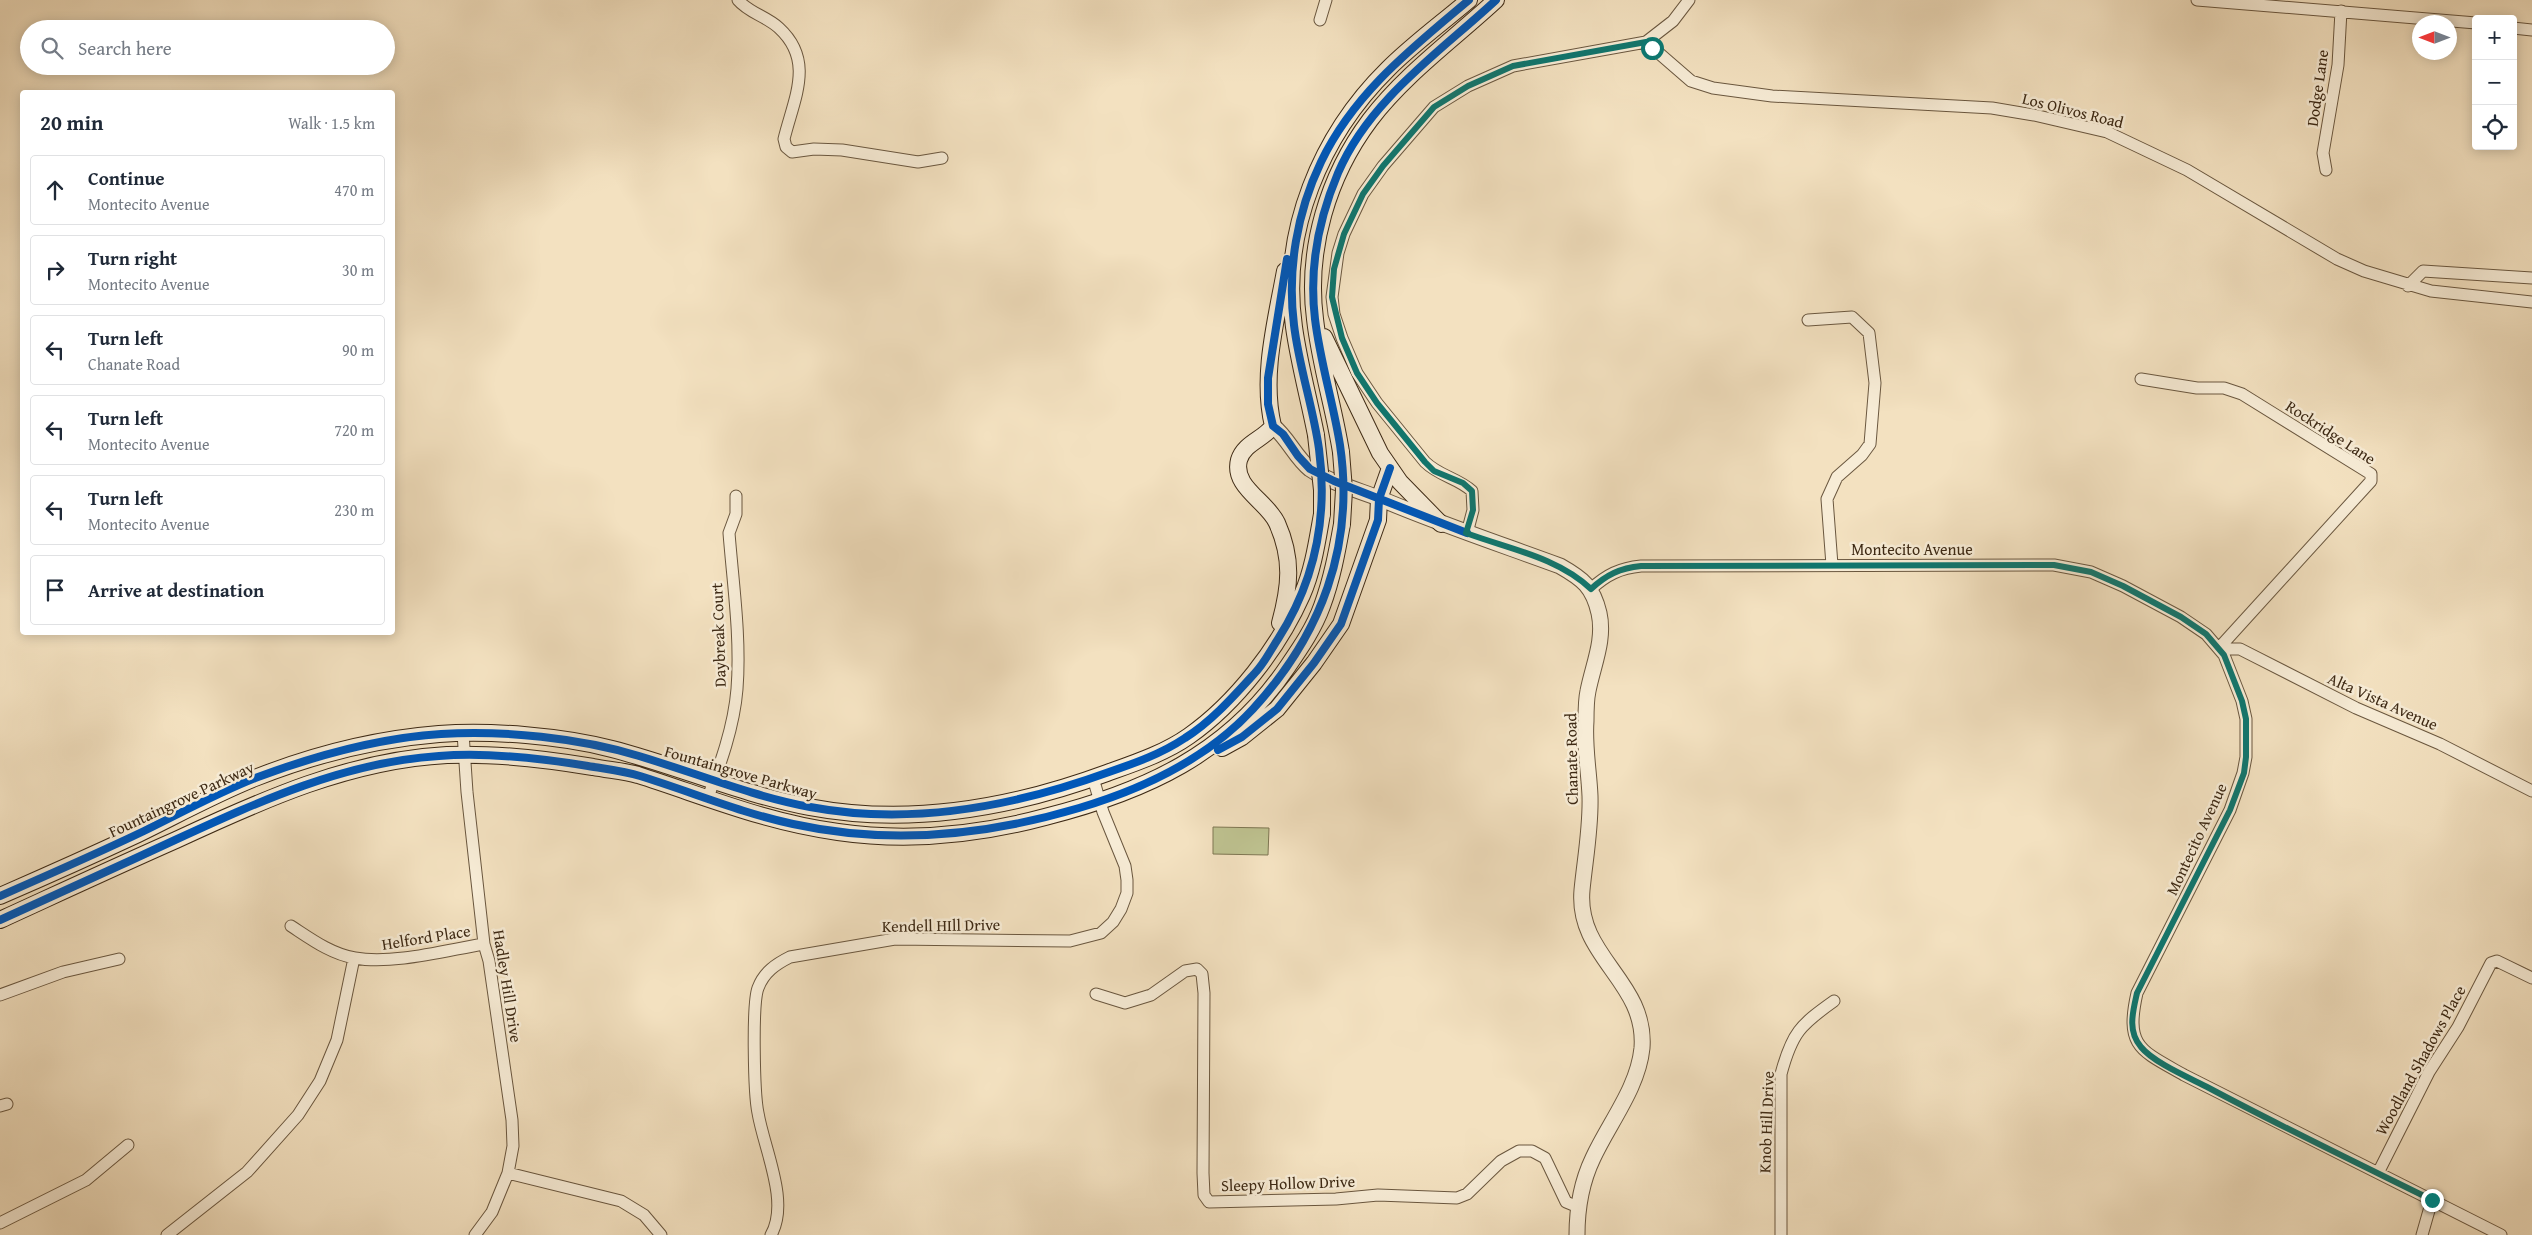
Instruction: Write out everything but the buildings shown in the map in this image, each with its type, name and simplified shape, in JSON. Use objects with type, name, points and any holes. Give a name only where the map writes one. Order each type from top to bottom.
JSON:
[{"type":"main road","name":"Fountaingrove Parkway","points":[[0,896],[89,857],[255,778],[367,743],[407,737],[463,733],[524,736],[606,747],[714,782],[811,807],[885,814],[926,814],[1026,800],[1153,756],[1189,736],[1212,717],[1259,670],[1302,595],[1314,560],[1322,514],[1322,490],[1316,435],[1294,326],[1292,285],[1294,247],[1306,197],[1322,159],[1348,116],[1388,69],[1469,0]]},
{"type":"main road","name":"Fountaingrove Parkway","points":[[0,920],[271,797],[372,764],[409,758],[464,754],[544,760],[634,774],[751,814],[795,825],[841,833],[883,836],[926,836],[998,829],[1101,801],[1197,758],[1224,738],[1252,711],[1280,678],[1303,644],[1321,609],[1335,566],[1342,524],[1344,490],[1341,452],[1316,327],[1312,287],[1316,250],[1324,213],[1340,167],[1370,120],[1407,80],[1496,0]]},
{"type":"main road","points":[[1259,670],[1279,626],[1288,591],[1290,570],[1285,547],[1276,522],[1258,498],[1245,487],[1239,476],[1238,467],[1243,451],[1267,434],[1273,426],[1268,404],[1270,368],[1288,250],[1302,217]]},
{"type":"main road","points":[[1312,287],[1322,331],[1380,453],[1400,482],[1441,524]]},
{"type":"main road","points":[[1197,758],[1242,737],[1277,709],[1314,663],[1341,624],[1378,520],[1380,499],[1390,468]]},
{"type":"street","points":[[738,0],[746,10],[777,26],[799,54],[800,77],[784,139],[786,147],[792,152],[814,149],[842,150],[918,162],[942,158]]},
{"type":"street","points":[[1320,20],[1326,0]]},
{"type":"street","points":[[1466,533],[1473,510],[1472,491],[1463,483],[1434,471],[1425,462],[1377,403],[1357,373],[1342,338],[1332,297],[1334,269],[1344,234],[1363,194],[1383,166],[1434,107],[1468,86],[1513,66],[1646,42],[1673,21],[1688,0]]},
{"type":"street","points":[[2197,0],[2472,23]]},
{"type":"street","name":"Dodge Lane","points":[[2326,170],[2323,153],[2338,65],[2341,11]]},
{"type":"street","points":[[2517,28],[2532,30]]},
{"type":"street","name":"Los Olivos Road","points":[[1646,42],[1691,81],[1713,88],[1772,96],[1992,108],[2034,115],[2107,132],[2187,170],[2337,259],[2408,286],[2431,291],[2532,302]]},
{"type":"street","points":[[2408,286],[2423,271],[2532,278]]},
{"type":"street","points":[[1808,320],[1852,316],[1869,333],[1875,383],[1870,444],[1862,455],[1837,477],[1827,499],[1832,565]]},
{"type":"street","name":"Rockridge Lane","points":[[2141,379],[2197,388],[2224,388],[2242,394],[2371,474],[2371,481],[2219,648]]},
{"type":"street","points":[[1273,426],[1283,434],[1298,456],[1310,469],[1441,524],[1560,566],[1577,575],[1591,589]]},
{"type":"street","name":"Daybreak Court","points":[[707,800],[727,740],[737,691],[738,654],[729,533],[736,514],[736,496]]},
{"type":"street","name":"Montecito Avenue","points":[[1591,589],[1600,581],[1624,568],[1641,566],[2054,565],[2091,572],[2123,586],[2173,613],[2206,634],[2224,655],[2242,701],[2246,719],[2244,773],[2230,810],[2137,993],[2132,1018],[2136,1039],[2142,1048],[2154,1058],[2184,1075],[2501,1235]]},
{"type":"street","name":"Chanate Road","points":[[1577,1235],[1578,1207],[1592,1160],[1630,1087],[1639,1063],[1642,1048],[1642,1029],[1629,993],[1589,935],[1583,915],[1582,891],[1589,844],[1590,798],[1585,724],[1588,692],[1600,636],[1599,613],[1591,589]]},
{"type":"street","name":"Alta Vista Avenue","points":[[2219,648],[2240,649],[2356,708],[2440,744],[2532,792]]},
{"type":"street","name":"Hadley Hill Drive","points":[[463,733],[484,944],[489,962],[512,1120],[513,1146],[508,1173],[492,1212],[475,1235]]},
{"type":"street","name":"Kendell HIll Drive","points":[[771,1235],[776,1226],[778,1199],[757,1111],[756,998],[765,975],[776,963],[790,957],[894,940],[1070,941],[1101,932],[1113,922],[1121,909],[1127,893],[1127,880],[1125,866],[1093,778]]},
{"type":"street","name":"Helford Place","points":[[290,926],[326,948],[354,958],[379,961],[484,944]]},
{"type":"street","points":[[167,1235],[247,1172],[298,1115],[320,1081],[337,1040],[354,958]]},
{"type":"street","points":[[0,996],[63,972],[119,959]]},
{"type":"street","name":"Woodland Shadows Place","points":[[2378,1174],[2429,1072],[2458,1027],[2491,963],[2497,961],[2532,978]]},
{"type":"street","name":"Sleepy Hollow Drive","points":[[1096,994],[1125,1003],[1151,995],[1184,971],[1197,969],[1202,974],[1204,993],[1203,1173],[1204,1194],[1209,1202],[1336,1199],[1378,1195],[1457,1198],[1467,1194],[1500,1160],[1519,1152],[1532,1152],[1545,1158],[1566,1202],[1578,1207]]},
{"type":"street","name":"Knob Hill Drive","points":[[1781,1235],[1780,1074],[1788,1048],[1804,1022],[1834,1001]]},
{"type":"street","points":[[0,1223],[86,1180],[128,1144]]},
{"type":"street","points":[[508,1173],[621,1201],[639,1211],[661,1235]]},
{"type":"street","points":[[2422,1235],[2432,1200]]},
{"type":"green space","points":[[1213,827],[1269,828],[1268,855],[1213,854]]},
{"type":"cycle path","points":[[0,896],[108,848],[258,777],[348,749],[417,736],[465,733],[515,734],[592,744],[639,756],[745,791],[788,802],[848,812],[886,814],[924,814],[961,810],[1036,795],[1128,765],[1176,744],[1195,732],[1213,717],[1261,666],[1291,617],[1310,571],[1316,548],[1322,499],[1319,449],[1296,341],[1292,304],[1293,262],[1296,242],[1300,221],[1313,181],[1334,137],[1367,93],[1406,54],[1469,0]]},
{"type":"cycle path","points":[[0,920],[207,825],[271,798],[337,775],[370,766],[404,760],[439,756],[476,755],[514,756],[570,763],[634,774],[735,808],[793,824],[829,830],[901,836],[973,831],[1044,818],[1127,792],[1150,782],[1195,757],[1235,727],[1277,681],[1297,651],[1314,620],[1328,587],[1337,553],[1342,518],[1343,482],[1340,445],[1317,335],[1313,300],[1317,244],[1331,190],[1351,147],[1368,122],[1387,100],[1430,58],[1496,0]]},
{"type":"cycle path","points":[[1287,259],[1268,378],[1268,404],[1273,426],[1283,434],[1298,456],[1310,469],[1334,481],[1467,533]]},
{"type":"cycle path","points":[[1218,750],[1242,737],[1277,709],[1314,663],[1341,624],[1378,520],[1379,499],[1390,468]]},
{"type":"route","points":[[1652,48],[1646,42],[1513,66],[1468,86],[1434,107],[1383,166],[1363,194],[1344,234],[1334,269],[1332,297],[1334,314],[1342,338],[1357,373],[1377,403],[1434,471],[1463,483],[1472,491],[1474,500],[1473,510],[1466,533],[1560,566],[1577,575],[1591,589],[1600,581],[1624,568],[1641,566],[2054,565],[2091,572],[2123,586],[2181,617],[2206,634],[2224,655],[2242,701],[2246,719],[2244,773],[2230,810],[2137,993],[2132,1018],[2136,1039],[2142,1048],[2154,1058],[2184,1075],[2265,1118],[2432,1200]]}]
